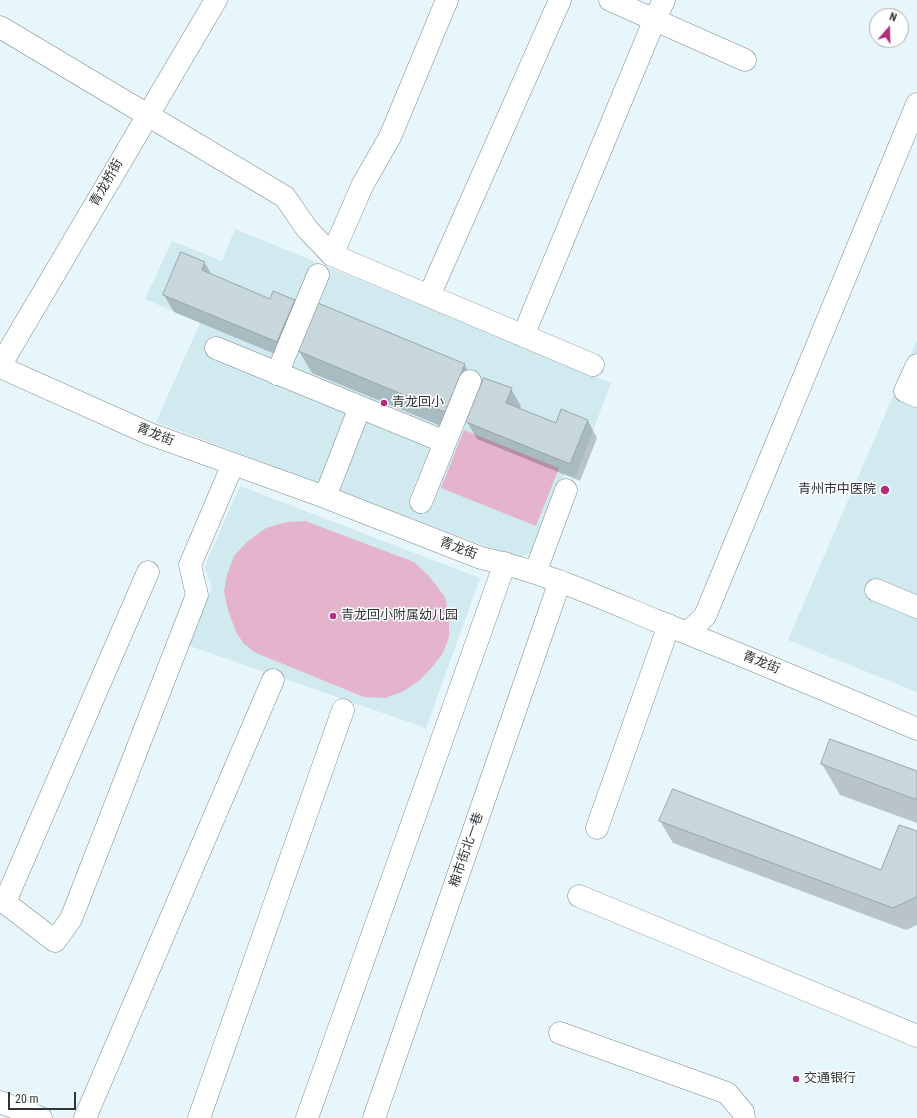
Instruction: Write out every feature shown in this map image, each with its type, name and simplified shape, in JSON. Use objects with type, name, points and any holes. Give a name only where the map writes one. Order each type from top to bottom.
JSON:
[{"type":"street","name":"青龙桥街","points":[[0,366],[216,0]]},
{"type":"street","points":[[332,255],[363,184],[390,137],[447,0]]},
{"type":"street","points":[[429,296],[560,0]]},
{"type":"street","points":[[610,0],[745,60]]},
{"type":"street","points":[[523,336],[664,0]]},
{"type":"street","points":[[0,27],[285,196],[307,229],[332,255],[593,364]]},
{"type":"street","points":[[597,828],[678,629],[705,616],[917,104]]},
{"type":"street","points":[[278,374],[318,275]]},
{"type":"street","points":[[216,348],[445,442]]},
{"type":"street","points":[[917,365],[905,391],[917,396]]},
{"type":"street","name":"青龙街","points":[[0,366],[150,434],[325,497],[481,558],[506,563],[560,581],[917,729]]},
{"type":"street","points":[[421,502],[470,380]]},
{"type":"street","points":[[325,497],[360,407]]},
{"type":"street","points":[[148,572],[2,900],[55,941],[71,919],[197,595],[190,565],[233,464]]},
{"type":"street","points":[[535,573],[566,490]]},
{"type":"street","points":[[307,1118],[506,563]]},
{"type":"street","name":"粮市街北一巷","points":[[374,1118],[560,581]]},
{"type":"street","points":[[876,590],[917,607]]},
{"type":"street","points":[[85,1118],[273,680]]},
{"type":"street","points":[[199,1118],[343,710]]},
{"type":"street","points":[[579,896],[917,1036]]},
{"type":"street","points":[[560,1033],[727,1094],[743,1112],[744,1118]]},
{"type":"street","points":[[1,1105],[41,1118]]},
{"type":"shaded area","name":"青龙回小","points":[[235,229],[611,383],[575,478],[565,473],[537,549],[519,559],[156,422],[200,323],[145,299],[172,241],[222,261]]},
{"type":"shaded area","name":"青州市中医院","points":[[917,340],[917,692],[788,640]]},
{"type":"shaded area","points":[[464,430],[559,468],[536,526],[441,488]]},
{"type":"shaded area","name":"青龙回小附属幼儿园","points":[[240,486],[480,578],[426,728],[187,645],[212,588],[204,567]]},
{"type":"shaded area","name":"青龙回小附属幼儿园","points":[[305,521],[414,562],[429,576],[445,597],[449,617],[449,637],[443,653],[420,680],[404,691],[385,698],[364,697],[256,653],[244,644],[236,632],[228,610],[224,592],[227,575],[234,556],[248,541],[266,528],[287,522]]},
{"type":"building","points":[[181,252],[205,262],[202,270],[270,299],[273,291],[295,300],[277,342],[163,295]]},
{"type":"building","points":[[318,303],[465,364],[445,412],[298,351]]},
{"type":"building","points":[[484,378],[512,388],[506,403],[556,423],[561,409],[588,420],[570,464],[466,422]]},
{"type":"building","points":[[830,739],[917,771],[917,800],[821,764]]},
{"type":"building","points":[[673,789],[881,870],[899,825],[917,831],[917,897],[893,908],[659,821]]},
{"type":"place","name":"青龙回小","points":[[384,403]]},
{"type":"place","name":"青州市中医院","points":[[885,490]]},
{"type":"place","name":"青龙回小附属幼儿园","points":[[333,616]]},
{"type":"place","name":"交通银行","points":[[796,1079]]}]
